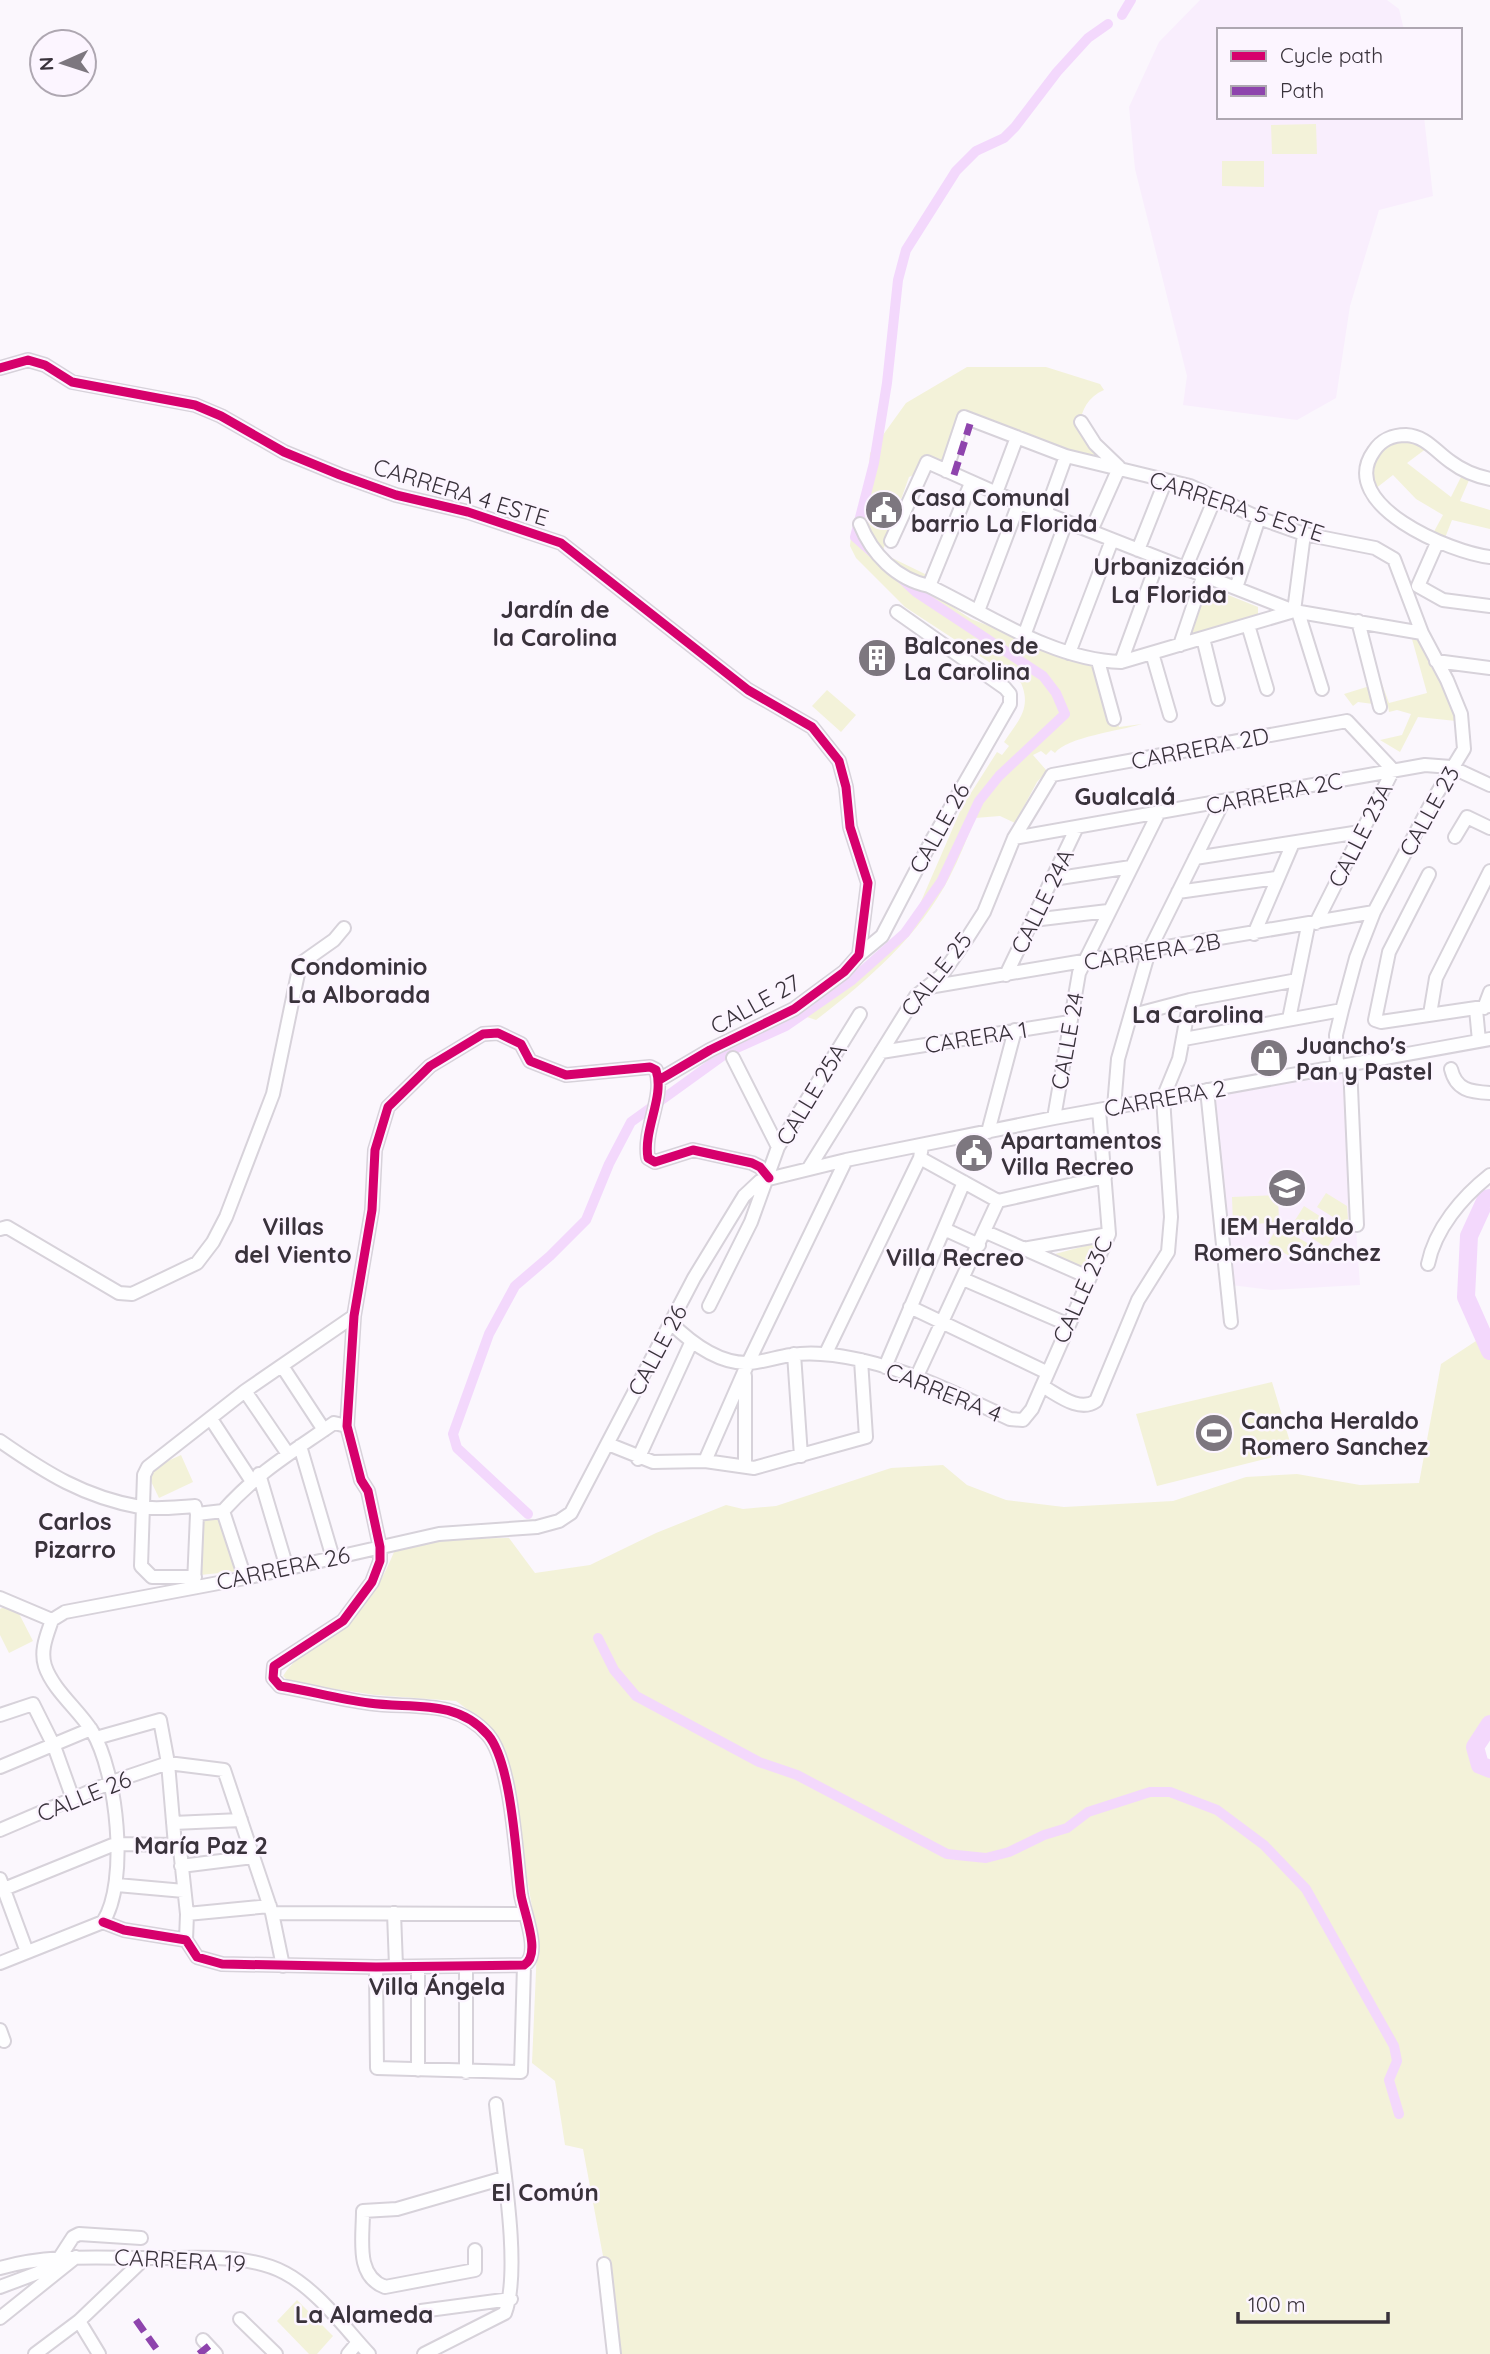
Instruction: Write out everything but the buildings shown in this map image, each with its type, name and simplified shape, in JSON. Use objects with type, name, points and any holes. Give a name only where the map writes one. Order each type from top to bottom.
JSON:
[{"type":"street","name":"CARRERA 4 ESTE","points":[[0,368],[29,360],[45,365],[72,382],[195,405],[284,452],[340,475],[396,495],[467,512],[561,543],[748,690],[812,727],[839,761],[846,787],[850,827],[868,883],[859,955]]},
{"type":"street","name":"CARRERA 5 ESTE","points":[[946,471],[964,417],[1066,456],[1190,486],[1259,518],[1304,534],[1375,548],[1394,559]]},
{"type":"street","name":"CARRERA 5 ESTE","points":[[1081,422],[1095,444],[1119,468]]},
{"type":"street","points":[[1490,479],[1458,467],[1415,436],[1393,437],[1374,450],[1367,470],[1373,494],[1392,513],[1437,543],[1490,557]]},
{"type":"street","points":[[996,493],[1017,437]]},
{"type":"street","points":[[1045,513],[1066,456]]},
{"type":"street","points":[[891,541],[927,462],[1066,522],[1296,611],[1422,633]]},
{"type":"street","points":[[1091,531],[1119,468]]},
{"type":"street","points":[[1138,550],[1165,481]]},
{"type":"street","points":[[929,586],[971,483]]},
{"type":"street","points":[[1186,567],[1215,498]]},
{"type":"street","points":[[978,611],[1019,503]]},
{"type":"street","points":[[1236,588],[1259,518]]},
{"type":"street","points":[[1025,633],[1066,522]]},
{"type":"street","points":[[860,524],[867,542],[878,556],[902,575],[1069,653],[1098,661],[1121,662],[1296,611]]},
{"type":"street","points":[[1304,534],[1296,611],[1322,690]]},
{"type":"street","points":[[1069,653],[1112,540]]},
{"type":"street","points":[[1437,543],[1412,588],[1443,600],[1490,606]]},
{"type":"street","points":[[1121,662],[1159,558]]},
{"type":"street","name":"CALLE 23","points":[[1357,1225],[1343,1066],[1336,1035],[1356,958],[1374,912],[1451,767],[1462,755],[1464,729],[1447,680],[1422,633],[1412,588],[1394,559]]},
{"type":"street","points":[[1180,645],[1204,575]]},
{"type":"street","name":"CALLE 26","points":[[859,955],[882,936],[926,850],[1010,704],[1010,694],[897,612]]},
{"type":"street","points":[[1358,621],[1380,707]]},
{"type":"street","points":[[1248,625],[1267,689]]},
{"type":"street","points":[[1203,638],[1218,699]]},
{"type":"street","points":[[1152,653],[1170,715]]},
{"type":"street","points":[[1098,661],[1114,719]]},
{"type":"street","points":[[1436,661],[1485,667],[1490,679]]},
{"type":"street","name":"CALLE 23A","points":[[1289,1019],[1312,924],[1393,770],[1347,720]]},
{"type":"street","name":"CARRERA 2D","points":[[1052,775],[1347,720]]},
{"type":"street","name":"CARRERA 2C","points":[[1013,838],[1223,803],[1393,770],[1424,765],[1451,767]]},
{"type":"street","points":[[1451,767],[1490,785]]},
{"type":"street","name":"CALLE 25","points":[[809,1168],[916,996],[929,987],[946,968],[984,912],[1013,838],[1052,775]]},
{"type":"street","points":[[1114,1107],[1118,1059],[1133,1015],[1149,951],[1223,803]]},
{"type":"street","name":"CALLE 24","points":[[1054,1118],[1070,1022],[1084,962],[1158,814]]},
{"type":"street","points":[[1455,837],[1466,817],[1490,828]]},
{"type":"street","name":"CALLE 24A","points":[[1006,975],[1077,827]]},
{"type":"street","points":[[1195,858],[1360,832]]},
{"type":"street","points":[[1254,934],[1293,843]]},
{"type":"street","points":[[1053,879],[1131,867]]},
{"type":"street","points":[[1430,1014],[1436,978],[1490,871]]},
{"type":"street","points":[[1429,874],[1389,952],[1375,1020],[1381,1022],[1483,1008]]},
{"type":"street","points":[[1178,892],[1276,878]]},
{"type":"street","points":[[1033,920],[1108,911]]},
{"type":"street","name":"CARRERA 2B","points":[[929,987],[1374,912]]},
{"type":"street","points":[[0,1229],[7,1227],[119,1293],[132,1294],[197,1264],[226,1217],[273,1094],[300,964],[334,940],[344,928]]},
{"type":"street","name":"CALLE 27","points":[[659,1084],[710,1050],[794,1009],[844,972],[859,955]]},
{"type":"street","points":[[1133,1015],[1190,1000],[1297,980]]},
{"type":"street","points":[[1484,1040],[1483,1008],[1490,992]]},
{"type":"street","points":[[1042,1386],[1078,1405],[1087,1406],[1096,1401],[1138,1300],[1168,1252],[1171,1217],[1163,1098],[1184,1040],[1190,1000]]},
{"type":"street","points":[[1184,1040],[1342,1010]]},
{"type":"street","name":"CALLE 25A","points":[[709,1306],[778,1147],[860,1013]]},
{"type":"street","name":"CARERA 1","points":[[881,1052],[1070,1022]]},
{"type":"street","points":[[988,1132],[1015,1030]]},
{"type":"street","points":[[376,1967],[377,2068],[521,2072],[524,1965],[533,1953],[524,1914],[508,1790],[498,1752],[489,1735],[451,1710],[423,1704],[370,1704],[280,1686],[273,1678],[274,1666],[342,1621],[373,1582],[380,1547],[368,1491],[361,1480],[347,1426],[354,1316],[372,1210],[375,1150],[388,1107],[430,1066],[483,1034],[498,1033],[521,1044],[530,1061],[566,1075],[644,1065],[656,1070],[659,1084],[651,1114],[648,1158],[654,1162],[693,1150],[752,1163],[760,1167],[764,1180]]},
{"type":"street","name":"CARRERA 2","points":[[764,1180],[846,1160],[921,1152],[988,1132],[1207,1090],[1343,1066],[1449,1058],[1484,1040]]},
{"type":"street","points":[[733,1058],[778,1147]]},
{"type":"street","points":[[1449,1058],[1457,1084],[1462,1089],[1490,1093]]},
{"type":"street","points":[[1207,1090],[1231,1322]]},
{"type":"street","name":"CALLE 23C","points":[[1023,1420],[1032,1409],[1088,1276],[1109,1234],[1099,1110]]},
{"type":"street","points":[[826,1353],[921,1152],[964,1182],[998,1201],[1105,1177]]},
{"type":"street","points":[[705,1461],[746,1368],[846,1160]]},
{"type":"street","points":[[1429,1264],[1433,1240],[1443,1225],[1490,1175]]},
{"type":"street","name":"CALLE 26","points":[[559,1521],[571,1513],[670,1322],[744,1196],[764,1180]]},
{"type":"street","points":[[885,1367],[964,1182]]},
{"type":"street","points":[[917,1376],[986,1232],[998,1201]]},
{"type":"street","points":[[944,1229],[979,1245]]},
{"type":"street","points":[[986,1232],[1022,1250],[1088,1276]]},
{"type":"street","points":[[1022,1250],[1109,1234]]},
{"type":"street","points":[[963,1279],[1067,1324]]},
{"type":"street","points":[[910,1307],[1046,1372]]},
{"type":"street","points":[[196,1510],[194,1582],[152,1577],[145,1573],[141,1566],[142,1507],[144,1475],[148,1467],[245,1391],[354,1316]]},
{"type":"street","name":"CARRERA 4","points":[[670,1322],[691,1343],[746,1368],[794,1354],[826,1353],[917,1376],[1010,1419],[1023,1420]]},
{"type":"street","points":[[638,1459],[691,1343]]},
{"type":"street","points":[[794,1354],[801,1456]]},
{"type":"street","points":[[608,1444],[638,1459],[768,1466],[866,1437],[861,1360]]},
{"type":"street","points":[[282,1366],[324,1430]]},
{"type":"street","points":[[745,1466],[746,1368]]},
{"type":"street","points":[[245,1391],[288,1454]]},
{"type":"street","points":[[211,1419],[255,1477],[287,1568]]},
{"type":"street","points":[[0,1441],[53,1478],[78,1490],[142,1507],[223,1511],[255,1477],[299,1446],[334,1423],[347,1426]]},
{"type":"street","points":[[299,1446],[333,1558]]},
{"type":"street","points":[[223,1511],[245,1578]]},
{"type":"street","name":"CARRERA 26","points":[[52,1620],[65,1612],[194,1582],[245,1578],[439,1534],[537,1527],[559,1521]]},
{"type":"street","points":[[0,1598],[52,1620],[42,1653],[46,1669],[94,1734],[113,1782],[117,1885],[112,1908],[103,1922],[0,1963]]},
{"type":"street","points":[[0,1715],[33,1704],[54,1746],[73,1799]]},
{"type":"street","points":[[0,1767],[54,1746],[158,1718],[168,1763],[176,1845],[180,1849],[187,1914],[186,1940],[197,1957],[222,1964],[283,1966],[524,1965]]},
{"type":"street","points":[[168,1763],[224,1770],[271,1910],[283,1966]]},
{"type":"street","name":"CALLE 26","points":[[0,1830],[113,1782],[168,1763]]},
{"type":"street","points":[[173,1823],[241,1820]]},
{"type":"street","points":[[27,1952],[2,1884],[115,1844],[176,1845]]},
{"type":"street","points":[[181,1866],[253,1857]]},
{"type":"street","points":[[117,1885],[184,1891]]},
{"type":"street","points":[[187,1914],[271,1910],[524,1914]]},
{"type":"street","points":[[394,1913],[396,1966]]},
{"type":"street","points":[[103,1922],[124,1930],[186,1940]]},
{"type":"street","points":[[418,1966],[418,2070]]},
{"type":"street","points":[[466,1966],[466,2071]]},
{"type":"street","points":[[424,2354],[505,2313],[511,2299],[509,2222],[496,2104]]},
{"type":"street","points":[[475,2250],[475,2270],[385,2287],[372,2282],[364,2270],[363,2211],[397,2209],[455,2190],[504,2178]]},
{"type":"street","points":[[60,2257],[73,2236],[79,2234],[141,2238]]},
{"type":"street","name":"CARRERA 19","points":[[0,2268],[60,2257],[108,2255],[253,2263],[285,2273],[319,2301],[369,2354]]},
{"type":"street","points":[[0,2287],[76,2257]]},
{"type":"street","points":[[0,2318],[76,2257]]},
{"type":"street","points":[[35,2354],[79,2321],[145,2259]]},
{"type":"street","points":[[604,2264],[614,2354]]},
{"type":"street","points":[[421,2311],[511,2299]]},
{"type":"street","points":[[240,2319],[276,2354]]},
{"type":"street","points":[[79,2321],[99,2354]]},
{"type":"street","points":[[203,2340],[216,2354]]},
{"type":"street","points":[[348,2354],[358,2342]]},
{"type":"shaded area","points":[[1200,0],[1387,0],[1399,9],[1404,28],[1217,28],[1217,119],[1424,119],[1433,196],[1379,210],[1350,306],[1336,398],[1297,420],[1183,405],[1187,376],[1135,169],[1129,107],[1159,42]]},
{"type":"shaded area","name":"IEM Heraldo Romero Sánchez","points":[[1345,1070],[1360,1285],[1271,1290],[1231,1285],[1211,1092]]},
{"type":"green space","points":[[1316,124],[1317,154],[1272,154],[1271,125]]},
{"type":"green space","points":[[1222,161],[1264,161],[1264,187],[1222,186]]},
{"type":"green space","points":[[967,367],[1046,367],[1100,384],[1104,390],[1087,404],[1079,426],[1119,474],[966,422],[948,477],[925,470],[909,477],[882,553],[927,575],[924,588],[971,619],[1104,669],[1119,727],[1142,724],[1070,743],[1055,753],[1051,750],[1046,755],[1041,751],[1033,755],[1047,771],[1037,782],[1015,823],[1000,816],[975,818],[949,878],[923,919],[873,973],[816,1020],[804,1016],[886,950],[916,913],[962,807],[997,752],[1002,755],[1009,746],[1004,742],[1024,707],[1021,683],[905,607],[856,558],[850,546],[851,535],[866,505],[870,453],[906,403]]},
{"type":"green space","points":[[1411,440],[1427,448],[1407,463],[1451,497],[1462,475],[1470,478],[1460,501],[1490,510],[1490,529],[1452,520],[1443,543],[1431,537],[1443,515],[1416,499],[1393,475],[1375,489],[1373,469],[1379,454],[1392,444]]},
{"type":"green space","points":[[1208,587],[1258,607],[1258,618],[1186,638]]},
{"type":"green space","points":[[1363,632],[1389,703],[1427,693],[1412,639],[1421,637],[1454,697],[1456,721],[1418,717],[1400,752],[1380,740],[1402,735],[1411,714],[1397,710],[1389,712],[1388,706],[1358,702],[1353,706],[1344,694],[1373,685]]},
{"type":"green space","points":[[827,690],[856,715],[841,732],[812,706]]},
{"type":"green space","points":[[1326,1193],[1347,1206],[1348,1219],[1344,1224],[1317,1207]]},
{"type":"green space","points":[[1278,1195],[1279,1222],[1233,1226],[1232,1197]]},
{"type":"green space","points":[[1304,1206],[1340,1229],[1327,1248],[1292,1225]]},
{"type":"green space","points":[[1278,1226],[1309,1244],[1299,1262],[1268,1243]]},
{"type":"green space","points":[[1100,1242],[1086,1270],[1055,1254]]},
{"type":"green space","points":[[1476,1341],[1490,1351],[1490,1724],[1475,1747],[1480,1765],[1490,1769],[1490,2354],[615,2354],[615,2320],[583,2149],[565,2145],[555,2081],[532,2063],[537,1948],[534,1918],[508,1771],[493,1736],[478,1717],[456,1701],[375,1695],[290,1682],[283,1676],[290,1667],[342,1629],[357,1614],[386,1571],[394,1552],[439,1539],[509,1538],[535,1573],[590,1565],[656,1533],[726,1505],[743,1509],[776,1506],[891,1468],[943,1465],[967,1485],[1006,1500],[1064,1507],[1173,1501],[1246,1477],[1297,1474],[1360,1485],[1419,1483],[1441,1364]]},
{"type":"green space","name":"Cancha Heraldo Romero Sanchez","points":[[1272,1382],[1293,1452],[1157,1486],[1136,1414]]},
{"type":"green space","points":[[181,1455],[193,1482],[159,1498],[146,1471]]},
{"type":"green space","points":[[223,1516],[239,1571],[200,1575],[199,1526],[206,1520]]},
{"type":"green space","points":[[13,1602],[33,1641],[9,1653],[0,1635],[0,1609]]},
{"type":"green space","points":[[297,2300],[333,2336],[317,2354],[309,2354],[277,2321]]},
{"type":"waterway","points":[[1122,15],[1131,0]]},
{"type":"waterway","points":[[873,553],[855,537],[874,463],[887,383],[898,280],[906,250],[956,171],[976,151],[1004,138],[1088,38],[1108,24]]},
{"type":"waterway","points":[[528,1514],[457,1448],[453,1434],[489,1334],[515,1286],[586,1220],[609,1164],[631,1122],[728,1052],[786,1026],[851,981],[905,933],[941,882],[979,801],[999,776],[1065,714],[1056,693],[1043,676],[916,592],[901,578]]},
{"type":"waterway","points":[[1490,1198],[1486,1199],[1469,1236],[1466,1297],[1490,1351]]},
{"type":"waterway","points":[[598,1638],[614,1670],[636,1696],[759,1762],[797,1775],[947,1854],[986,1858],[1009,1852],[1044,1835],[1067,1828],[1088,1812],[1150,1792],[1170,1792],[1217,1810],[1264,1845],[1306,1889],[1394,2046],[1397,2061],[1389,2080],[1399,2114]]},
{"type":"waterway","points":[[1490,1724],[1475,1747],[1480,1765],[1490,1769]]},
{"type":"marked path","points":[[954,475],[970,424]]},
{"type":"marked path","points":[[136,2320],[160,2354]]},
{"type":"marked path","points":[[199,2354],[209,2346]]},
{"type":"cycle path","points":[[0,368],[28,360],[45,365],[72,382],[195,405],[221,416],[284,452],[340,475],[396,495],[468,512],[561,543],[748,690],[812,727],[839,761],[846,787],[850,827],[868,883],[859,955],[844,972],[794,1009],[710,1050],[659,1080]]},
{"type":"cycle path","points":[[103,1922],[124,1930],[186,1940],[197,1957],[222,1964],[376,1967],[524,1965],[529,1960],[532,1943],[521,1895],[508,1788],[496,1748],[488,1735],[462,1715],[447,1710],[347,1699],[280,1686],[273,1678],[274,1666],[343,1621],[372,1582],[380,1561],[380,1547],[368,1491],[361,1480],[347,1426],[354,1316],[372,1210],[375,1150],[388,1107],[430,1066],[483,1034],[498,1033],[521,1044],[530,1061],[566,1075],[650,1067],[656,1070],[658,1091],[648,1136],[648,1158],[655,1162],[693,1150],[752,1163],[760,1167],[769,1178]]},
{"type":"place","name":"Casa Comunal barrio La Florida","points":[[884,510]]},
{"type":"place","name":"Balcones de La Carolina","points":[[877,658]]},
{"type":"place","name":"Juancho's Pan y Pastel","points":[[1269,1058]]},
{"type":"place","name":"Apartamentos Villa Recreo","points":[[974,1153]]},
{"type":"place","name":"IEM Heraldo Romero Sánchez","points":[[1287,1188]]},
{"type":"place","name":"Cancha Heraldo Romero Sanchez","points":[[1214,1433]]},
{"type":"district","name":"Urbanización La Florida","points":[[1169,580]]},
{"type":"district","name":"Jardín de la Carolina","points":[[555,623]]},
{"type":"district","name":"Gualcalá","points":[[1125,796]]},
{"type":"district","name":"Condominio La Alborada","points":[[359,980]]},
{"type":"district","name":"La Carolina","points":[[1198,1014]]},
{"type":"district","name":"Villas del Viento","points":[[293,1240]]},
{"type":"district","name":"Villa Recreo","points":[[955,1257]]},
{"type":"district","name":"Carlos Pizarro","points":[[75,1535]]},
{"type":"district","name":"María Paz 2","points":[[201,1845]]},
{"type":"district","name":"Villa Ángela","points":[[437,1986]]},
{"type":"district","name":"El Común","points":[[545,2192]]},
{"type":"district","name":"La Alameda","points":[[364,2314]]}]
